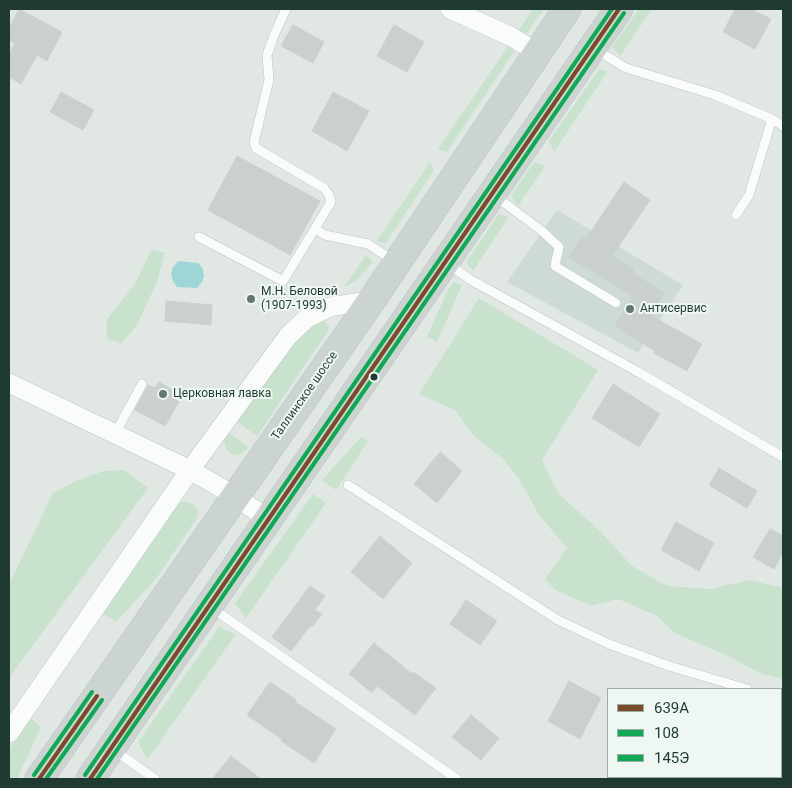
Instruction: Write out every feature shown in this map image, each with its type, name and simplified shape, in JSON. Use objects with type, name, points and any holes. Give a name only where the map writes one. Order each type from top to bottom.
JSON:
[{"type":"main road","name":"Таллинское шоссе","points":[[38,779],[372,300],[567,9]]},
{"type":"main road","points":[[90,779],[619,9]]},
{"type":"street","points":[[450,9],[510,36],[538,53]]},
{"type":"street","points":[[9,732],[190,470],[288,336],[307,318],[330,307],[372,300]]},
{"type":"street","points":[[9,383],[190,470],[235,496],[269,520]]},
{"type":"lane","points":[[199,236],[283,282],[331,202],[329,194],[324,188],[256,148],[254,142],[269,80],[267,55],[286,9]]},
{"type":"lane","points":[[593,48],[626,68],[715,95],[772,119],[783,126]]},
{"type":"lane","points":[[736,215],[749,195],[772,119]]},
{"type":"lane","points":[[492,195],[542,231],[559,247],[555,266],[616,304]]},
{"type":"lane","points":[[315,229],[325,235],[368,244],[397,263]]},
{"type":"lane","points":[[446,263],[484,288],[640,372],[783,457]]},
{"type":"lane","points":[[115,434],[142,384]]},
{"type":"lane","points":[[348,485],[558,620],[609,644],[669,666],[744,688]]},
{"type":"lane","points":[[209,606],[457,779]]},
{"type":"lane","points":[[112,748],[155,779]]},
{"type":"shaded area","points":[[557,210],[683,285],[638,353],[507,282]]},
{"type":"green space","points":[[533,9],[544,9],[527,33],[519,30]]},
{"type":"green space","points":[[639,9],[652,9],[620,56],[612,47]]},
{"type":"green space","points":[[509,45],[514,52],[447,152],[438,149]]},
{"type":"green space","points":[[599,69],[608,71],[554,152],[549,141]]},
{"type":"green space","points":[[430,162],[434,170],[385,244],[377,241]]},
{"type":"green space","points":[[534,162],[545,166],[518,206],[511,196]]},
{"type":"green space","points":[[499,214],[509,217],[473,271],[466,262]]},
{"type":"green space","points":[[151,250],[165,253],[156,284],[136,327],[121,343],[107,339],[107,319],[135,284]]},
{"type":"green space","points":[[366,255],[373,262],[356,281],[344,287]]},
{"type":"green space","points":[[453,282],[462,285],[437,342],[427,337]]},
{"type":"green space","points":[[479,298],[598,370],[542,460],[559,494],[601,532],[632,566],[667,586],[710,589],[749,580],[783,588],[783,679],[762,674],[726,655],[675,633],[657,616],[618,599],[591,606],[555,590],[545,579],[567,548],[539,515],[519,479],[503,459],[473,435],[455,410],[419,394]]},
{"type":"green space","points":[[325,322],[329,326],[328,331],[257,436],[236,421],[294,342],[314,323]]},
{"type":"green space","points":[[228,432],[248,447],[245,451],[233,455],[226,449],[224,440]]},
{"type":"green space","points":[[361,437],[368,441],[336,490],[322,480]]},
{"type":"green space","points":[[124,470],[148,488],[9,678],[9,584],[53,493],[76,481],[103,471]]},
{"type":"green space","points":[[313,494],[326,503],[246,618],[235,603]]},
{"type":"green space","points":[[184,501],[193,504],[198,511],[197,518],[156,579],[116,622],[102,613],[176,504]]},
{"type":"green space","points":[[219,627],[236,634],[147,760],[138,742]]},
{"type":"green space","points":[[30,718],[41,727],[17,779],[9,779],[9,749]]},
{"type":"water","points":[[178,261],[198,263],[203,269],[204,276],[197,288],[177,287],[171,274],[173,267]]},
{"type":"building","points":[[19,9],[62,32],[47,61],[37,55],[21,84],[9,77],[9,54],[15,43],[9,40],[9,28]]},
{"type":"building","points":[[735,9],[751,9],[771,19],[755,49],[723,32]]},
{"type":"building","points":[[293,25],[324,42],[313,63],[281,46]]},
{"type":"building","points":[[394,25],[424,42],[407,72],[377,56]]},
{"type":"building","points":[[61,92],[94,110],[83,130],[50,112]]},
{"type":"building","points":[[333,92],[369,111],[347,151],[312,131]]},
{"type":"building","points":[[237,156],[320,201],[290,255],[208,210]]},
{"type":"building","points":[[624,182],[650,200],[612,256],[634,269],[632,273],[664,293],[650,315],[702,344],[687,371],[654,353],[655,351],[615,326],[633,296],[569,257],[582,237],[586,239]]},
{"type":"building","points":[[166,301],[212,305],[211,325],[165,321]]},
{"type":"building","points":[[159,382],[178,393],[175,399],[179,402],[165,426],[135,410],[148,385],[155,388]]},
{"type":"building","points":[[613,384],[660,414],[639,447],[592,418]]},
{"type":"building","points":[[440,452],[462,471],[437,503],[414,484]]},
{"type":"building","points":[[719,468],[757,491],[747,508],[709,485]]},
{"type":"building","points":[[676,522],[714,543],[699,571],[661,550]]},
{"type":"building","points":[[770,529],[783,536],[783,552],[774,569],[753,557]]},
{"type":"building","points":[[380,536],[412,563],[383,599],[351,572]]},
{"type":"building","points":[[310,586],[325,596],[315,610],[322,614],[291,651],[272,637]]},
{"type":"building","points":[[466,600],[497,621],[480,645],[450,624]]},
{"type":"building","points":[[374,643],[412,674],[413,672],[436,688],[415,715],[377,686],[372,693],[349,674]]},
{"type":"building","points":[[569,681],[601,698],[580,739],[548,721]]},
{"type":"building","points":[[270,682],[296,700],[295,702],[336,729],[314,763],[247,715]]},
{"type":"building","points":[[471,715],[499,738],[481,760],[452,737]]},
{"type":"building","points":[[231,756],[261,779],[212,779]]},
{"type":"transit line","name":"145Э","points":[[85,775],[612,9]]},
{"type":"transit line","name":"639А","points":[[90,779],[619,9]]},
{"type":"transit line","name":"108","points":[[97,779],[624,13]]},
{"type":"transit line","name":"145Э","points":[[34,775],[92,692]]},
{"type":"transit line","name":"639А","points":[[39,779],[97,696]]},
{"type":"transit line","name":"108","points":[[46,779],[102,700]]},
{"type":"place","name":"М.Н. Беловой (1907-1993)","points":[[251,299]]},
{"type":"place","name":"Антисервис","points":[[630,309]]},
{"type":"place","name":"Церковная лавка","points":[[163,394]]}]
